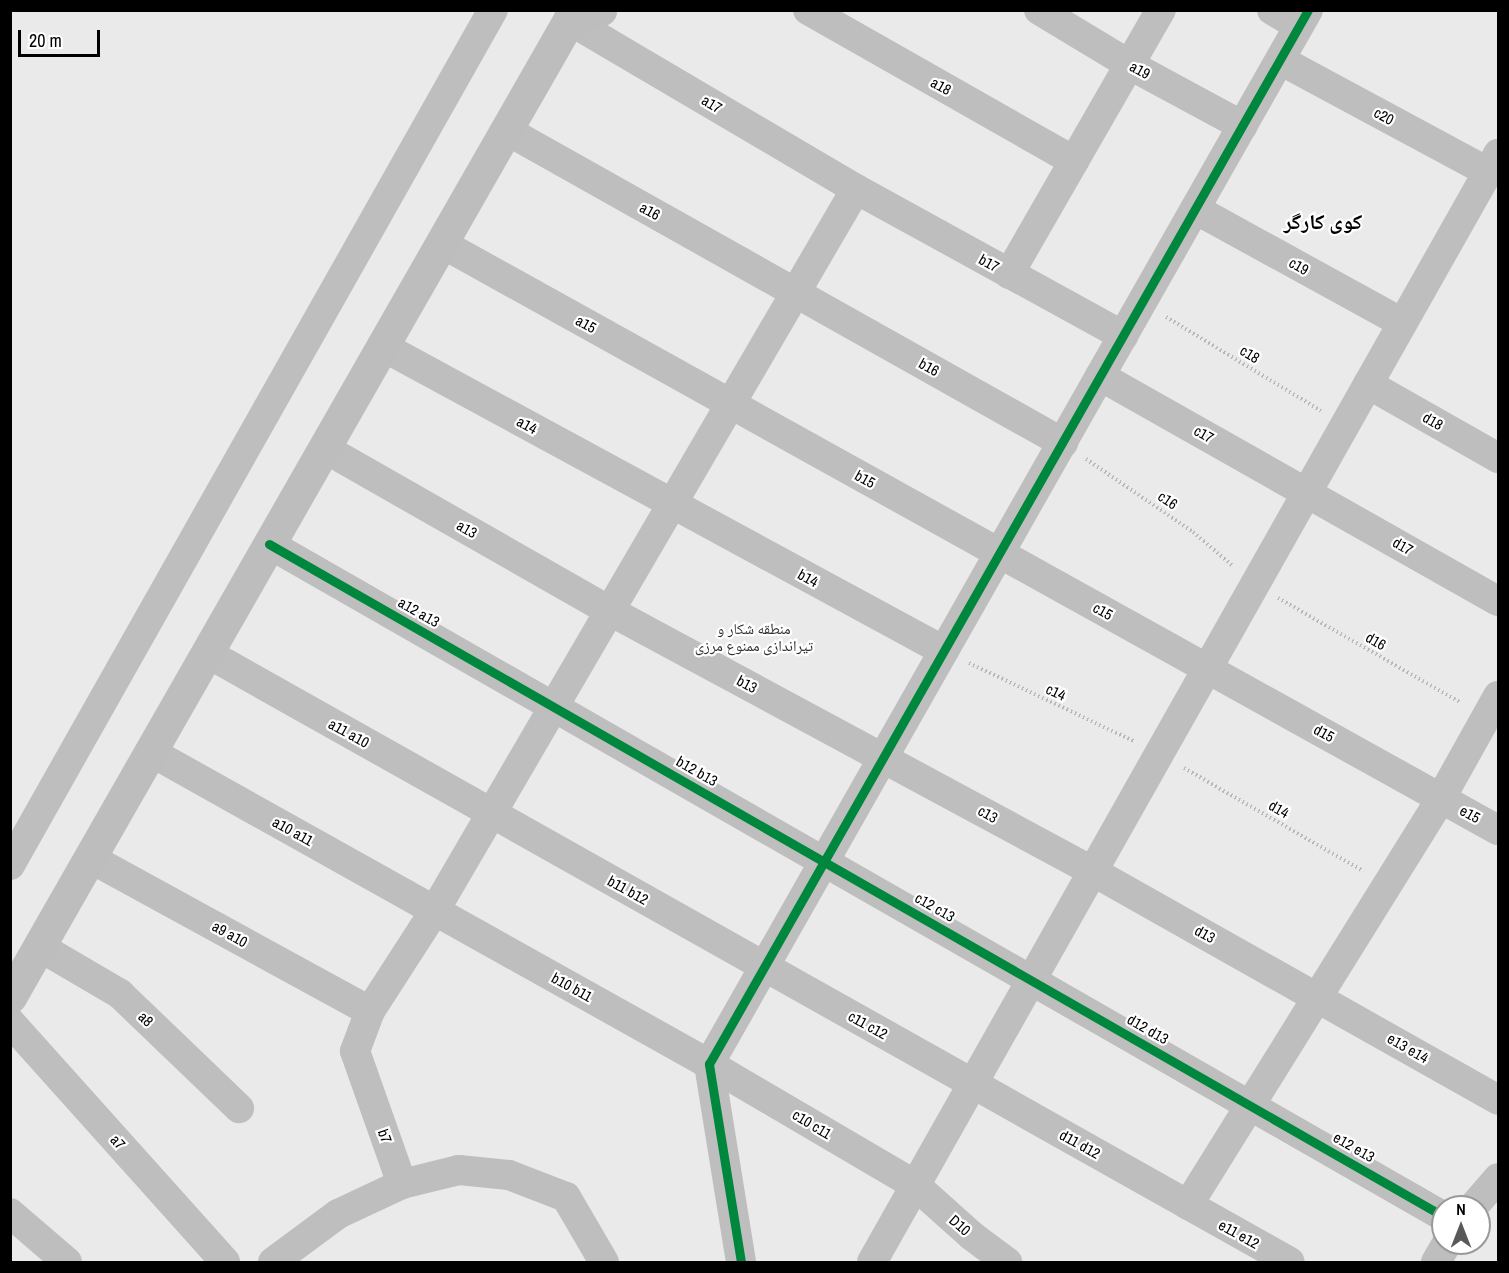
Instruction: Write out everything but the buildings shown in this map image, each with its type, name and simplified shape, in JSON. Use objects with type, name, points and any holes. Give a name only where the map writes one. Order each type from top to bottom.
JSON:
[{"type":"main road","points":[[10,997],[569,20],[600,10]]},
{"type":"street","points":[[10,865],[493,10]]},
{"type":"street","name":"a18","points":[[808,10],[1074,161]]},
{"type":"street","name":"a19","points":[[1039,10],[1130,65],[1243,126]]},
{"type":"street","points":[[1009,274],[1161,10]]},
{"type":"street","points":[[741,1263],[709,1064],[1303,19],[1272,10]]},
{"type":"street","name":"a17","points":[[569,20],[856,189]]},
{"type":"street","name":"c20","points":[[1280,60],[1493,163]]},
{"type":"street","name":"a16","points":[[506,130],[795,292]]},
{"type":"street","points":[[872,1263],[1493,163]]},
{"type":"street","name":"b17","points":[[856,189],[1123,336]]},
{"type":"street","name":"b7","points":[[402,1184],[355,1051],[370,1011],[435,910],[856,189]]},
{"type":"street","name":"c19","points":[[1195,209],[1402,323]]},
{"type":"street","name":"a15","points":[[441,243],[730,404]]},
{"type":"street","name":"b16","points":[[795,292],[1063,442]]},
{"type":"street","name":"a14","points":[[382,346],[672,504]]},
{"type":"street","name":"c17","points":[[1100,376],[1307,491]]},
{"type":"street","name":"d18","points":[[1368,384],[1498,458]]},
{"type":"street","name":"b15","points":[[730,404],[999,553]]},
{"type":"street","name":"a13","points":[[324,448],[610,611]]},
{"type":"street","name":"d17","points":[[1307,491],[1498,601]]},
{"type":"street","name":"b14","points":[[672,504],[944,651]]},
{"type":"street","name":"a12 a13","points":[[269,544],[554,707]]},
{"type":"street","name":"c15","points":[[999,553],[1207,668]]},
{"type":"street","name":"b13","points":[[610,611],[884,757]]},
{"type":"street","name":"a11 a10","points":[[207,653],[492,813]]},
{"type":"street","name":"d15","points":[[1207,668],[1441,798]]},
{"type":"street","name":"b12 b13","points":[[554,707],[825,861]]},
{"type":"street","points":[[1188,1205],[1441,798],[1492,707]]},
{"type":"street","name":"a10 a11","points":[[151,752],[435,910]]},
{"type":"street","name":"c13","points":[[884,757],[1092,871]]},
{"type":"street","name":"e15","points":[[1441,798],[1498,830]]},
{"type":"street","name":"b11 b12","points":[[492,813],[764,967]]},
{"type":"street","name":"a9 a10","points":[[90,858],[370,1011]]},
{"type":"street","name":"c12 c13","points":[[825,861],[1031,979]]},
{"type":"street","name":"d13","points":[[1092,871],[1317,996]]},
{"type":"street","name":"b10 b11","points":[[435,910],[709,1064]]},
{"type":"street","name":"a8","points":[[40,947],[120,994],[239,1108]]},
{"type":"street","name":"c11 c12","points":[[764,967],[972,1084]]},
{"type":"street","name":"d12 d13","points":[[1031,979],[1250,1105]]},
{"type":"street","name":"e13 e14","points":[[1317,996],[1498,1100]]},
{"type":"street","name":"a7","points":[[10,1022],[225,1263]]},
{"type":"street","name":"c10 c11","points":[[709,1064],[915,1185]]},
{"type":"street","name":"d11 d12","points":[[972,1084],[1188,1205]]},
{"type":"street","name":"e12 e13","points":[[1250,1105],[1431,1209]]},
{"type":"street","points":[[273,1263],[338,1214],[402,1184],[459,1170],[509,1174],[566,1197],[604,1263]]},
{"type":"street","points":[[1483,1195],[1498,1178]]},
{"type":"street","name":"D10","points":[[915,1185],[1007,1263]]},
{"type":"street","name":"e11 e12","points":[[1188,1205],[1290,1263]]},
{"type":"street","points":[[10,1214],[67,1263]]},
{"type":"green space","name":"منطقه شکار و تیراندازی ممنوع مرزی","points":[[10,11],[1498,11],[1498,1262],[11,1262]]},
{"type":"cycle path","points":[[741,1262],[709,1064],[1308,10]]},
{"type":"cycle path","points":[[269,544],[1431,1209]]},
{"type":"district","name":"کوی کارگر","points":[[1323,222]]}]
